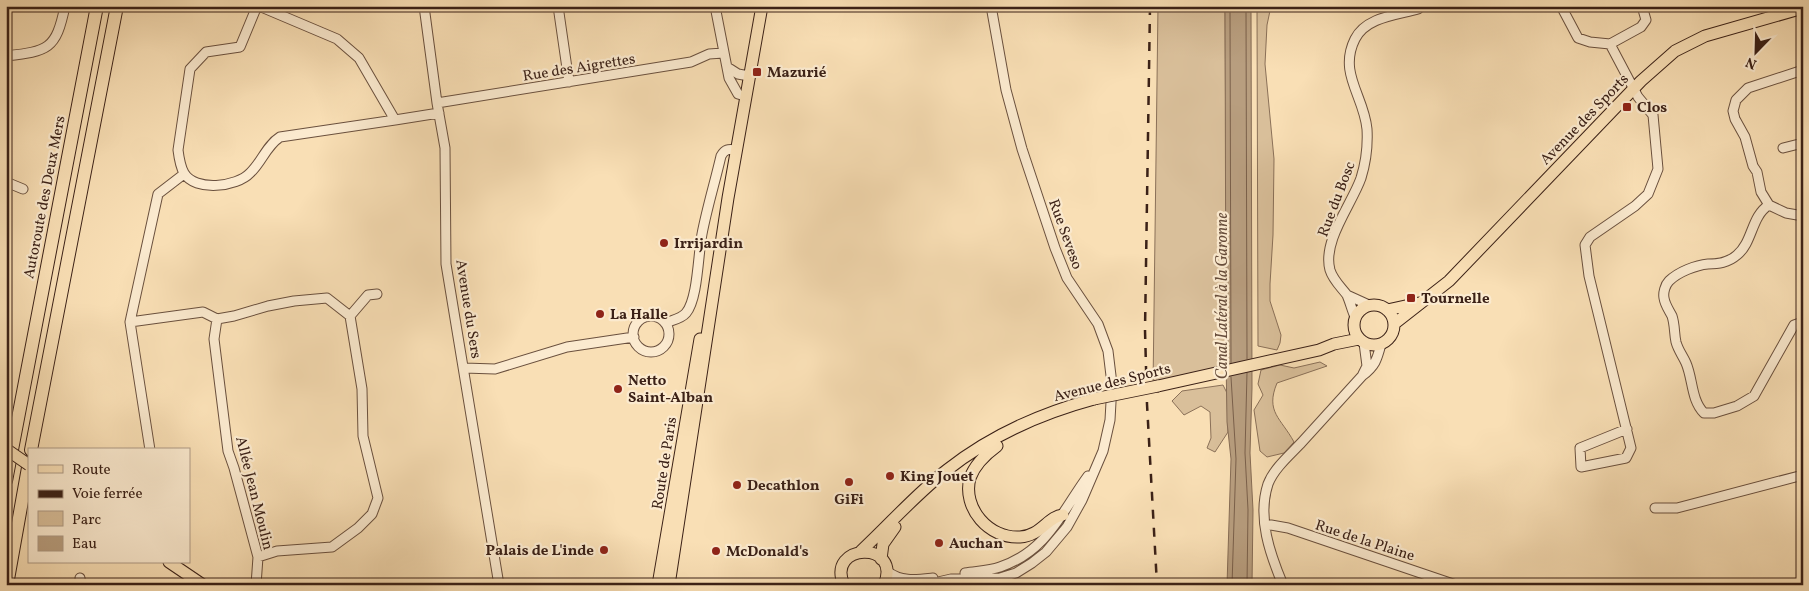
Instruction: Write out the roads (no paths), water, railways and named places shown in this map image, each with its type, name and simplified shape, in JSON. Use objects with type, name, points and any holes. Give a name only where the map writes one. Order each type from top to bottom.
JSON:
[{"type":"highway","name":"Autoroute des Deux Mers","points":[[6,482],[97,6]]},
{"type":"highway","points":[[31,448],[117,6]]},
{"type":"highway","points":[[7,585],[28,470]]},
{"type":"main road","name":"Route de Paris","points":[[669,585],[728,198],[730,150],[745,96],[762,6]]},
{"type":"main road","name":"Avenue des Sports","points":[[1394,324],[1449,282],[1634,89],[1675,51],[1705,36],[1803,8]]},
{"type":"main road","name":"Route de Paris","points":[[658,585],[711,272],[728,198]]},
{"type":"main road","name":"Avenue des Sports","points":[[1387,310],[1420,303]]},
{"type":"main road","points":[[1376,305],[1391,314],[1394,324],[1391,336],[1381,344],[1370,345],[1362,341],[1334,344],[1354,321],[1363,307],[1376,305]]},
{"type":"main road","points":[[1354,321],[1362,341]]},
{"type":"main road","name":"Avenue des Sports","points":[[843,583],[842,573],[846,561],[861,551],[947,470],[974,451],[1038,418],[1068,406],[1094,399],[1268,362],[1319,350],[1334,344]]},
{"type":"main road","points":[[1038,418],[986,453],[970,478],[970,499],[976,514],[988,528],[1009,537],[1031,535],[1041,530],[1057,515],[1063,515]]},
{"type":"main road","points":[[6,449],[28,463]]},
{"type":"main road","name":"Avenue des Sports","points":[[881,559],[883,544],[892,531],[974,451]]},
{"type":"main road","points":[[861,551],[870,552],[881,559],[887,570],[884,585]]},
{"type":"main road","points":[[172,564],[203,585]]},
{"type":"street","points":[[6,56],[34,52],[51,44],[60,28],[65,6]]},
{"type":"street","points":[[395,120],[359,58],[337,39],[258,6],[240,47],[206,52],[190,70],[178,150],[180,163],[184,174],[200,184],[234,183],[251,173],[272,143],[280,137],[395,120],[439,113]]},
{"type":"street","name":"Avenue du Sers","points":[[424,6],[437,103],[446,148],[446,264],[499,585]]},
{"type":"street","points":[[558,6],[569,82]]},
{"type":"street","points":[[715,6],[729,78],[736,91],[740,95],[745,96]]},
{"type":"street","name":"Rue Seveso","points":[[926,585],[973,578],[994,579],[1016,572],[1032,563],[1056,541],[1067,527],[1082,500],[1108,436],[1110,420],[1112,384],[1108,351],[1098,324],[1067,278],[1054,248],[1022,149],[1006,90],[991,6]]},
{"type":"street","name":"Rue du Bosc","points":[[1354,321],[1347,296],[1338,285],[1330,270],[1329,258],[1334,235],[1360,179],[1367,154],[1367,127],[1348,67],[1350,50],[1356,36],[1372,21],[1418,9],[1421,6]]},
{"type":"street","points":[[1561,6],[1578,38],[1590,42],[1610,44],[1641,27],[1646,20],[1642,6]]},
{"type":"street","points":[[1610,44],[1634,89],[1653,115],[1658,169],[1648,194],[1635,206],[1590,237],[1585,245],[1589,276],[1627,430],[1631,448],[1626,458],[1581,467],[1580,448],[1627,430]]},
{"type":"street","name":"Rue des Aigrettes","points":[[437,103],[691,62],[709,54],[723,53]]},
{"type":"street","points":[[727,67],[738,74],[749,76]]},
{"type":"street","points":[[1803,70],[1748,88],[1736,100],[1734,111],[1735,119],[1745,137],[1753,166],[1757,172],[1761,192],[1769,205],[1803,216]]},
{"type":"street","points":[[1783,148],[1803,143]]},
{"type":"street","points":[[665,323],[682,317],[690,306],[702,235],[721,156],[730,150]]},
{"type":"street","points":[[150,448],[130,322],[158,194],[184,174]]},
{"type":"street","points":[[6,182],[23,189]]},
{"type":"street","points":[[1769,205],[1761,210],[1744,247],[1736,256],[1724,262],[1706,264],[1688,270],[1667,283],[1664,298],[1671,314],[1676,331],[1676,341],[1686,364],[1697,406],[1704,413],[1714,413],[1737,406],[1754,396],[1794,325],[1803,322]]},
{"type":"street","points":[[350,316],[368,295],[376,294]]},
{"type":"street","points":[[1347,296],[1369,305]]},
{"type":"street","points":[[130,322],[203,312],[217,318],[234,316],[268,306],[327,298],[350,316],[362,389],[362,436],[378,498],[372,514],[358,528],[332,547],[277,551],[258,557]]},
{"type":"street","points":[[654,316],[665,323],[668,328],[666,343],[658,350],[652,351],[640,348],[634,337],[635,326],[642,318],[654,316]]},
{"type":"street","name":"Allée Jean Moulin","points":[[217,318],[214,339],[228,451],[258,557],[256,585]]},
{"type":"street","points":[[464,368],[495,369],[567,347],[634,337]]},
{"type":"street","points":[[1362,341],[1368,366],[1362,376]]},
{"type":"street","points":[[1283,585],[1270,553],[1265,526],[1265,504],[1269,483],[1278,468],[1362,376],[1372,368],[1377,359],[1381,344]]},
{"type":"street","name":"Rue Seveso","points":[[887,570],[899,579],[910,580],[999,568],[1019,559],[1031,551],[1052,531],[1097,464]]},
{"type":"street","points":[[1655,508],[1677,508],[1803,475]]},
{"type":"street","name":"Rue de la Plaine","points":[[1265,526],[1288,528],[1456,585]]},
{"type":"water","points":[[1225,6],[1251,6],[1252,388],[1250,453],[1253,510],[1252,585],[1227,585],[1231,459],[1227,422],[1226,357]]},
{"type":"railway","points":[[1150,6],[1145,330],[1157,585]]},
{"type":"place","name":"Mazurié","points":[[757,72]]},
{"type":"place","name":"Clos","points":[[1627,107]]},
{"type":"place","name":"Irrijardin","points":[[664,243]]},
{"type":"place","name":"Tournelle","points":[[1411,298]]},
{"type":"place","name":"La Halle","points":[[600,314]]},
{"type":"place","name":"Netto Saint-Alban","points":[[618,389]]},
{"type":"place","name":"King Jouet","points":[[890,476]]},
{"type":"place","name":"GiFi","points":[[849,482]]},
{"type":"place","name":"Decathlon","points":[[737,485]]},
{"type":"place","name":"Auchan","points":[[939,543]]},
{"type":"place","name":"Palais de L'inde","points":[[604,550]]},
{"type":"place","name":"McDonald's","points":[[716,551]]},
{"type":"water label","name":"Canal Latéral à la Garonne","points":[[1221,296]]}]
